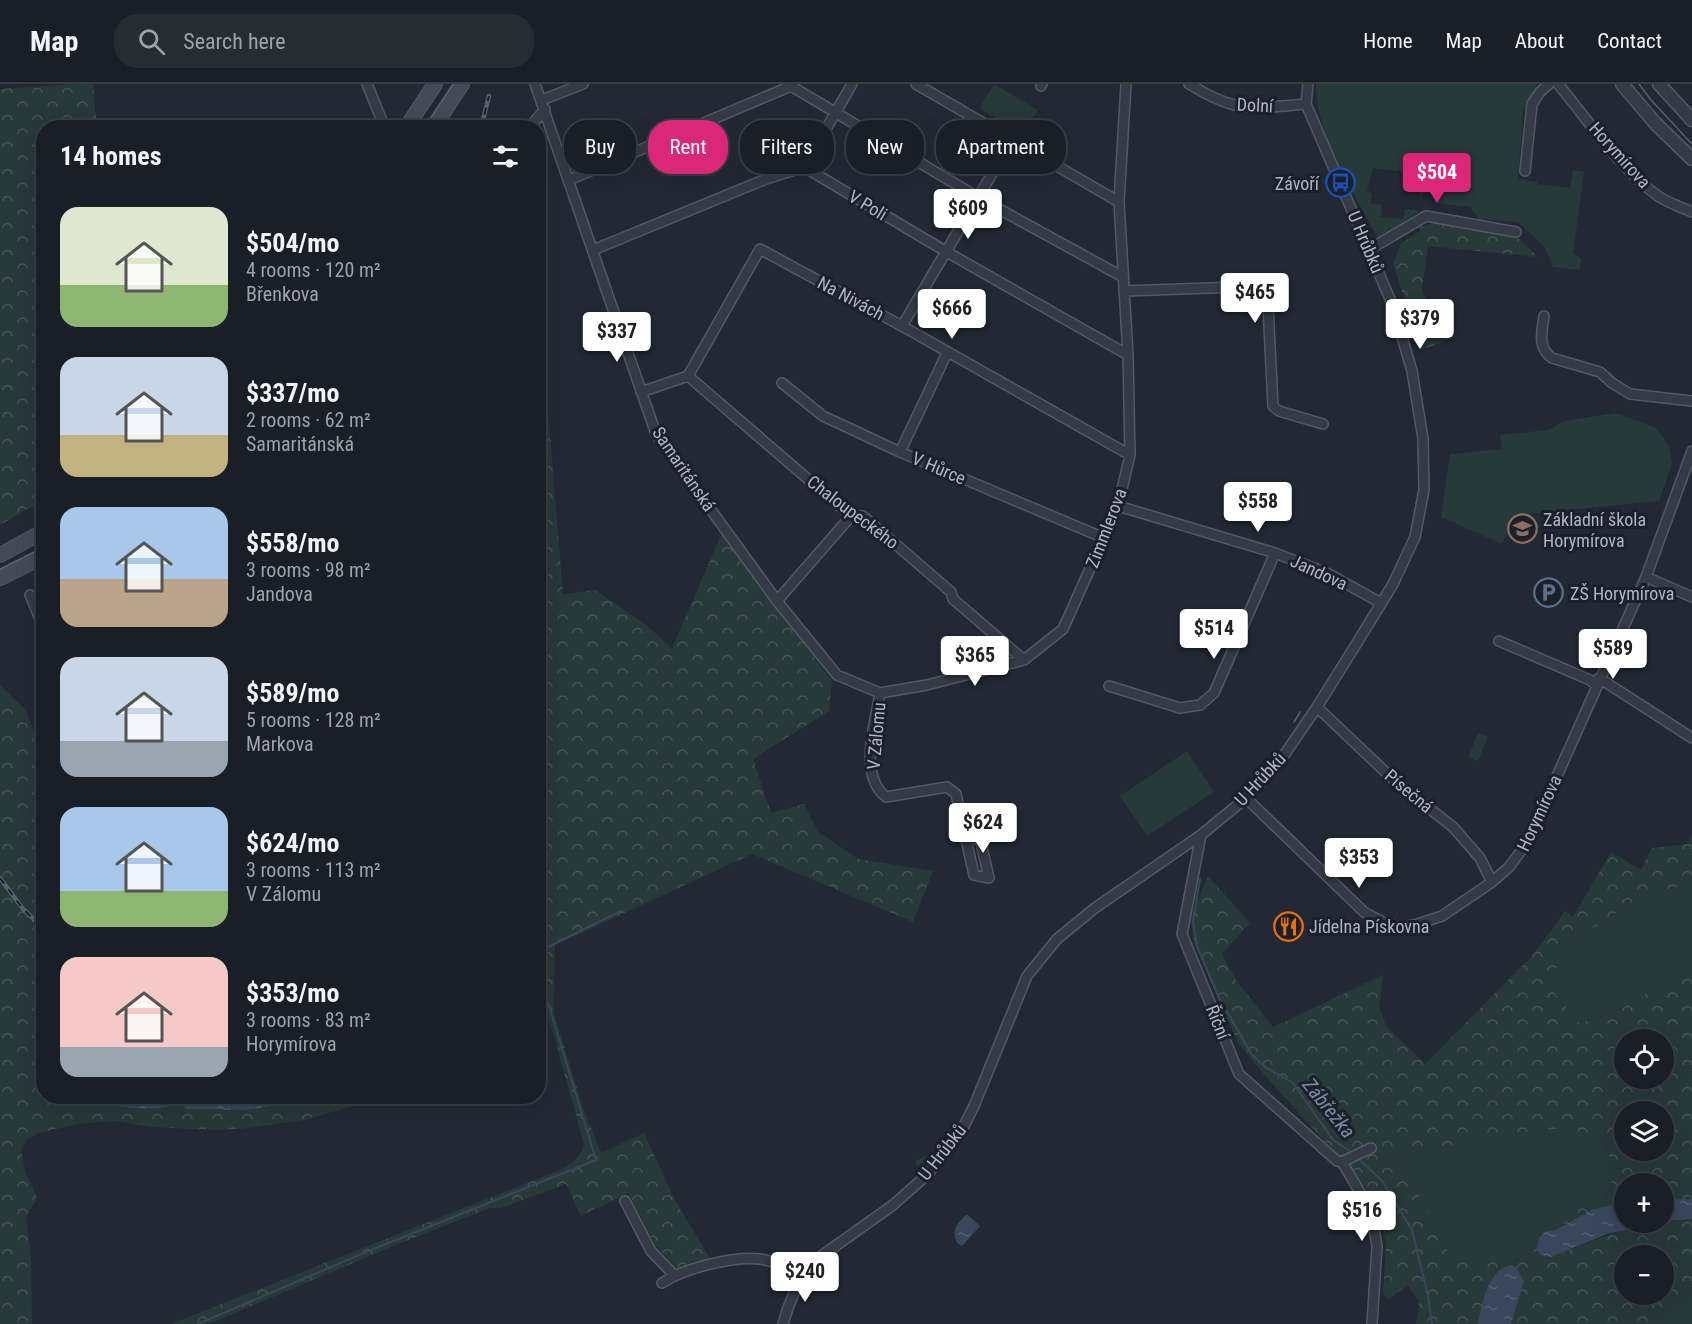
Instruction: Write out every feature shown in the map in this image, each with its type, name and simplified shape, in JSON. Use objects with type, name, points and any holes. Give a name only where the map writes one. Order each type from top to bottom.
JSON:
[{"type":"main road","points":[[411,120],[435,84]]},
{"type":"main road","points":[[438,120],[462,84]]},
{"type":"main road","points":[[0,555],[36,535]]},
{"type":"main road","points":[[0,578],[36,560]]},
{"type":"street","name":"Samaritánská","points":[[536,84],[656,434],[777,601]]},
{"type":"street","points":[[534,120],[543,105],[584,84]]},
{"type":"street","points":[[832,120],[852,84]]},
{"type":"street","points":[[916,84],[978,120]]},
{"type":"street","name":"Zimmlerova","points":[[880,693],[927,685],[1024,660],[1063,629],[1118,506],[1130,454],[1128,355],[1119,202],[1126,84]]},
{"type":"street","name":"Dolní","points":[[1189,84],[1233,105],[1306,104]]},
{"type":"street","points":[[1306,104],[1308,84]]},
{"type":"street","points":[[1526,171],[1532,104],[1549,84]]},
{"type":"street","name":"Horymírova","points":[[1558,84],[1641,182],[1661,198],[1692,212]]},
{"type":"street","points":[[1622,84],[1655,123],[1692,159]]},
{"type":"street","points":[[1659,84],[1692,120]]},
{"type":"street","points":[[368,86],[382,120]]},
{"type":"street","points":[[569,180],[791,86],[979,198],[1124,277]]},
{"type":"street","name":"U Hrůbků","points":[[783,1324],[804,1273],[813,1262],[893,1205],[928,1174],[961,1132],[974,1106],[1027,976],[1058,939],[1095,908],[1201,835],[1246,798],[1278,764],[1317,707],[1393,584],[1414,537],[1424,490],[1423,439],[1412,371],[1393,306],[1306,104]]},
{"type":"street","points":[[1066,171],[1119,202]]},
{"type":"street","points":[[593,250],[780,174]]},
{"type":"street","name":"V Poli","points":[[816,174],[1128,355]]},
{"type":"street","points":[[902,326],[993,174]]},
{"type":"street","points":[[1370,249],[1426,216],[1516,232]]},
{"type":"street","name":"Na Nivách","points":[[688,376],[760,249],[1130,454]]},
{"type":"street","points":[[1124,291],[1267,286],[1273,406],[1279,411],[1323,423]]},
{"type":"street","points":[[1544,316],[1541,342],[1546,354],[1552,358],[1600,372],[1630,394],[1692,401]]},
{"type":"street","points":[[900,452],[947,353]]},
{"type":"street","points":[[641,392],[688,376]]},
{"type":"street","name":"Chaloupeckého","points":[[688,376],[851,516],[863,516],[951,592],[953,599],[1024,660]]},
{"type":"street","name":"V Hůrce","points":[[782,383],[822,416],[900,452],[1104,538]]},
{"type":"street","name":"Horymírova","points":[[1246,798],[1364,912],[1388,925],[1402,927],[1414,925],[1442,916],[1492,882],[1509,867],[1527,843],[1646,577],[1692,451]]},
{"type":"street","name":"Jandova","points":[[1118,506],[1275,553],[1327,573],[1381,603]]},
{"type":"street","points":[[851,516],[777,601],[837,675],[880,693]]},
{"type":"street","points":[[1109,686],[1180,708],[1200,705],[1214,693],[1275,553]]},
{"type":"street","points":[[1646,577],[1692,597]]},
{"type":"street","points":[[30,595],[36,610]]},
{"type":"street","points":[[1499,641],[1598,682],[1692,738]]},
{"type":"street","name":"V Zálomu","points":[[880,693],[870,764],[872,778],[878,790],[886,797],[947,787],[956,794],[966,839],[974,875],[989,878],[980,838],[966,839]]},
{"type":"street","name":"Písečná","points":[[1317,707],[1397,783],[1453,827],[1480,858],[1492,882]]},
{"type":"street","name":"Říční","points":[[1201,835],[1182,934],[1239,1074],[1337,1161],[1344,1161]]},
{"type":"street","points":[[1371,1148],[1344,1161],[1371,1211],[1377,1246],[1372,1324]]},
{"type":"street","points":[[625,1201],[651,1251],[674,1275]]},
{"type":"street","points":[[662,1283],[674,1275],[728,1261],[761,1259],[804,1273]]},
{"type":"green space","points":[[93,84],[96,120],[36,120],[36,504],[0,525],[0,89]]},
{"type":"green space","points":[[994,84],[1038,110],[1032,120],[999,120],[979,108]]},
{"type":"green space","points":[[1316,84],[1537,84],[1523,112],[1518,179],[1570,188],[1573,170],[1584,172],[1573,254],[1581,258],[1580,270],[1553,267],[1545,248],[1518,222],[1479,219],[1470,207],[1435,203],[1437,188],[1420,196],[1420,190],[1405,188],[1406,172],[1373,168],[1367,192],[1372,193],[1370,203],[1382,205],[1381,217],[1403,219],[1405,209],[1418,212],[1379,240],[1329,143],[1317,103]]},
{"type":"green space","points":[[1437,222],[1516,236],[1538,257],[1428,246],[1422,289],[1438,333],[1459,336],[1421,350],[1393,264],[1401,243],[1420,231],[1419,227]]},
{"type":"green space","points":[[1616,413],[1656,428],[1669,446],[1672,463],[1659,501],[1516,515],[1502,544],[1441,517],[1450,454],[1502,449],[1500,435],[1548,430],[1564,421]]},
{"type":"green space","points":[[549,422],[563,594],[595,590],[646,625],[672,648],[722,533],[832,681],[829,711],[753,759],[771,813],[804,804],[817,831],[858,859],[933,871],[913,922],[752,854],[555,945],[554,1013],[583,1108],[601,1153],[644,1133],[676,1202],[711,1260],[677,1269],[655,1244],[628,1193],[581,1216],[566,1184],[501,1208],[490,1208],[209,1324],[171,1324],[555,1172],[573,1162],[582,1150],[584,1144],[556,1043],[546,1017],[546,423]]},
{"type":"green space","points":[[0,685],[26,710],[36,738],[36,1104],[360,1104],[304,1120],[240,1129],[152,1127],[115,1121],[78,1124],[39,1133],[26,1140],[21,1151],[26,1173],[37,1198],[26,1217],[31,1256],[32,1324],[0,1324]]},
{"type":"green space","points":[[1478,733],[1488,737],[1478,761],[1468,757]]},
{"type":"green space","points":[[1187,751],[1214,792],[1147,836],[1120,796]]},
{"type":"green space","points":[[1692,834],[1692,884],[1645,894],[1566,946],[1549,986],[1579,1023],[1608,1015],[1692,967],[1692,1200],[1674,1200],[1674,1173],[1614,1173],[1614,1177],[1614,1205],[1564,1224],[1555,1230],[1544,1232],[1562,1253],[1616,1233],[1674,1233],[1674,1220],[1692,1219],[1692,1293],[1674,1302],[1674,1245],[1614,1245],[1614,1305],[1667,1305],[1658,1324],[1511,1324],[1515,1306],[1481,1309],[1478,1324],[1416,1324],[1419,1301],[1408,1286],[1389,1300],[1383,1293],[1386,1244],[1378,1207],[1360,1180],[1238,1043],[1194,944],[1191,917],[1208,876],[1250,923],[1222,954],[1236,980],[1273,1027],[1383,975],[1379,1007],[1386,1026],[1425,1064],[1533,955],[1565,911],[1573,917],[1611,852],[1641,870],[1652,848],[1688,844]],"holes":[[[1570,1128],[1606,1144],[1614,1177],[1604,1199],[1546,1224],[1534,1238],[1534,1256],[1516,1260],[1450,1260],[1446,1246],[1414,1186],[1383,1156],[1385,1152],[1407,1154],[1523,1132]]]},
{"type":"green space","points":[[1692,884],[1692,967],[1608,1015],[1579,1023],[1549,986],[1565,947],[1645,894]]},
{"type":"green space","points":[[1570,1128],[1606,1144],[1614,1177],[1604,1199],[1561,1216],[1533,1240],[1534,1256],[1516,1260],[1450,1260],[1446,1246],[1414,1186],[1383,1156],[1385,1152],[1407,1154],[1523,1132]]},
{"type":"green space","points":[[939,1150],[920,1171],[915,1161]]},
{"type":"green space","points":[[1692,1293],[1692,1324],[1658,1324],[1665,1306],[1674,1305],[1674,1302]]},
{"type":"water","points":[[97,1104],[174,1104],[159,1108]]},
{"type":"water","points":[[278,1104],[246,1110],[186,1109],[183,1105]]},
{"type":"water","points":[[1674,1200],[1692,1200],[1692,1219],[1674,1220]]},
{"type":"water","points":[[1614,1204],[1614,1232],[1551,1257],[1540,1255],[1537,1248],[1539,1238],[1544,1232],[1555,1230],[1592,1210]]},
{"type":"water","points":[[966,1215],[980,1226],[962,1246],[957,1243],[955,1231]]},
{"type":"water","points":[[1511,1265],[1516,1267],[1524,1281],[1511,1324],[1478,1324],[1491,1281],[1503,1268]]},
{"type":"waterway","name":"Zábřežka","points":[[1200,879],[1193,922],[1197,946],[1219,998],[1252,1055],[1265,1067],[1293,1083],[1333,1140],[1353,1153]]},
{"type":"waterway","points":[[546,948],[621,911]]},
{"type":"waterway","points":[[198,1324],[366,1252],[596,1160],[546,996]]},
{"type":"waterway","name":"Zábřežka","points":[[1357,1157],[1383,1182],[1412,1230],[1428,1296],[1432,1324]]},
{"type":"tram line","points":[[429,120],[453,84]]},
{"type":"tram line","points":[[1639,84],[1692,144]]},
{"type":"tram line","points":[[0,569],[36,551]]},
{"type":"tram line","points":[[1294,722],[1300,712]]},
{"type":"railway","points":[[483,120],[489,96]]},
{"type":"railway","points":[[0,878],[23,909],[36,921]]},
{"type":"place","name":"Závoří","points":[[1340,183]]},
{"type":"place","name":"Základní škola Horymírova","points":[[1522,529]]},
{"type":"place","name":"ZŠ Horymírova","points":[[1549,593]]},
{"type":"place","name":"Jídelna Pískovna","points":[[1288,926]]}]
